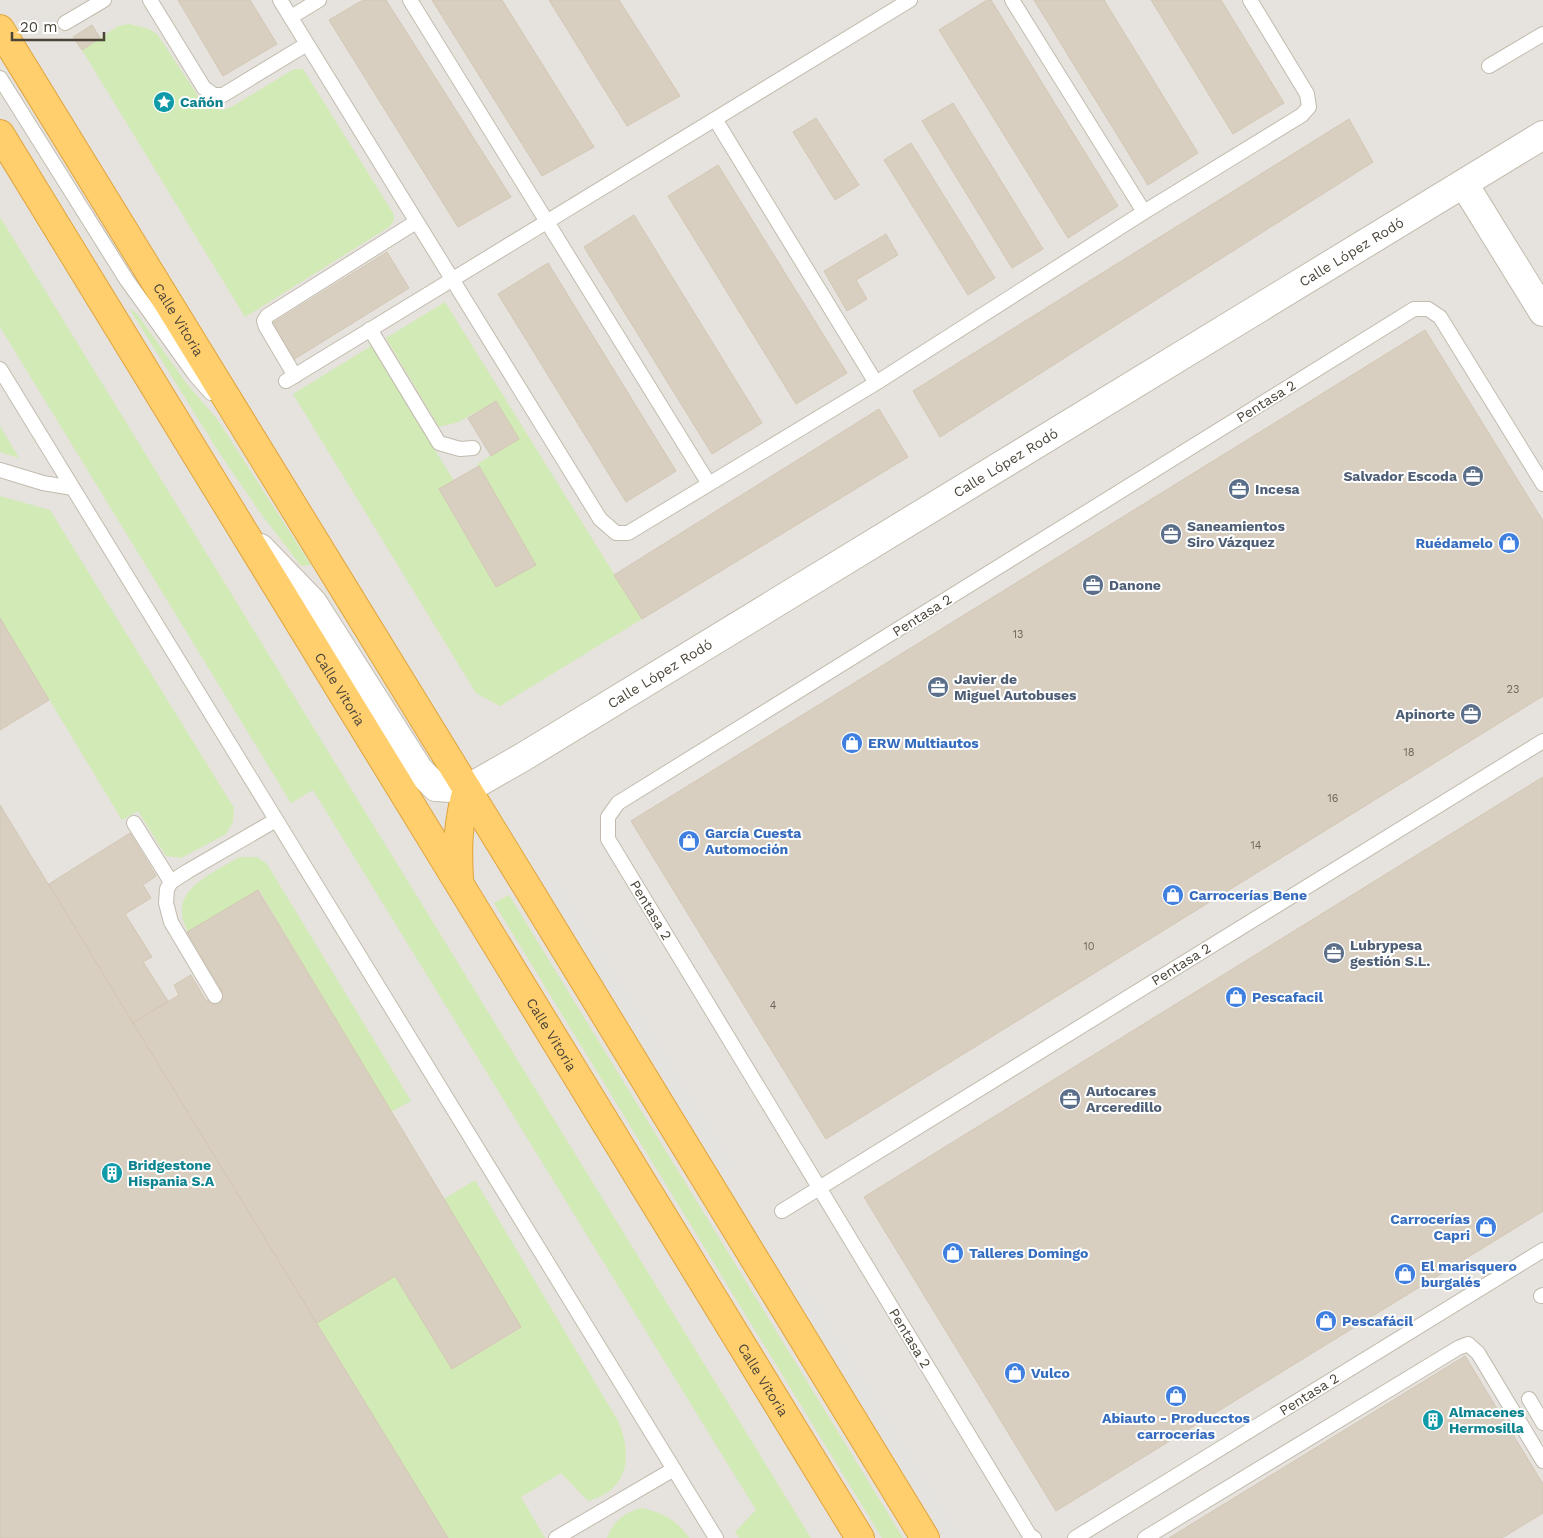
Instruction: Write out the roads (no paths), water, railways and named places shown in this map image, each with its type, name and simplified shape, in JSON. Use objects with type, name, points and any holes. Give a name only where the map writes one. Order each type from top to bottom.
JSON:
[{"type":"highway","name":"Calle Vitoria","points":[[0,29],[7,55],[252,439],[925,1538]]},
{"type":"highway","name":"Calle Vitoria","points":[[0,134],[860,1538]]},
{"type":"highway","points":[[460,883],[457,846],[460,818],[467,789]]},
{"type":"street","name":"Calle López Rodó","points":[[467,789],[532,752],[1543,135]]},
{"type":"street","points":[[1464,184],[1543,312]]},
{"type":"street","name":"Calle Vitoria","points":[[243,531],[313,603],[419,770],[436,787],[467,789]]},
{"type":"lane","points":[[65,23],[104,0]]},
{"type":"lane","points":[[150,0],[204,88],[214,95],[223,95],[308,44]]},
{"type":"lane","points":[[280,0],[600,519],[616,533],[628,533],[876,383],[1144,212],[1302,115],[1309,107],[1307,94],[1250,0]]},
{"type":"lane","points":[[291,17],[320,0]]},
{"type":"lane","points":[[410,0],[710,484]]},
{"type":"lane","points":[[416,222],[267,316],[264,321],[266,327],[290,378],[910,0]]},
{"type":"lane","points":[[1012,0],[1144,212]]},
{"type":"lane","points":[[1489,66],[1543,34]]},
{"type":"lane","points":[[7,55],[0,78],[126,280],[195,375],[252,439]]},
{"type":"lane","points":[[716,119],[876,383]]},
{"type":"lane","name":"Pentasa 2","points":[[1034,1538],[1030,1536],[608,839],[608,817],[618,803],[1414,309],[1428,309],[1440,317],[1543,484]]},
{"type":"lane","points":[[370,329],[439,443],[460,449],[473,448]]},
{"type":"lane","points":[[0,369],[716,1538]]},
{"type":"lane","points":[[0,470],[42,483],[73,488]]},
{"type":"lane","name":"Pentasa 2","points":[[782,1212],[1543,741]]},
{"type":"lane","points":[[215,996],[171,922],[166,902],[167,889],[171,882],[276,820]]},
{"type":"lane","points":[[134,823],[171,882]]},
{"type":"lane","name":"Pentasa 2","points":[[1075,1538],[1543,1250]]},
{"type":"lane","points":[[1145,1538],[1458,1348],[1468,1344],[1478,1352],[1543,1461]]},
{"type":"lane","points":[[1529,1399],[1543,1423]]},
{"type":"lane","points":[[556,1538],[674,1469]]},
{"type":"place","name":"Cañón","points":[[164,102]]},
{"type":"place","name":"Salvador Escoda","points":[[1473,476]]},
{"type":"place","name":"Incesa","points":[[1239,489]]},
{"type":"place","name":"Saneamientos Siro Vázquez","points":[[1171,534]]},
{"type":"place","name":"Ruédamelo","points":[[1509,543]]},
{"type":"place","name":"Danone","points":[[1093,585]]},
{"type":"place","name":"Javier de Miguel Autobuses","points":[[938,687]]},
{"type":"place","name":"Apinorte","points":[[1471,714]]},
{"type":"place","name":"ERW Multiautos","points":[[852,743]]},
{"type":"place","name":"García Cuesta Automoción","points":[[689,841]]},
{"type":"place","name":"Carrocerías Bene","points":[[1173,895]]},
{"type":"place","name":"Lubrypesa gestión S.L.","points":[[1334,953]]},
{"type":"place","name":"Pescafacil","points":[[1236,997]]},
{"type":"place","name":"Autocares Arceredillo","points":[[1070,1099]]},
{"type":"place","name":"Bridgestone Hispania S.A","points":[[112,1173]]},
{"type":"place","name":"Carrocerías Capri","points":[[1486,1227]]},
{"type":"place","name":"Talleres Domingo","points":[[953,1253]]},
{"type":"place","name":"El marisquero burgalés","points":[[1405,1274]]},
{"type":"place","name":"Pescafácil","points":[[1326,1321]]},
{"type":"place","name":"Vulco","points":[[1015,1373]]},
{"type":"place","name":"Abiauto - Producctos carrocerías","points":[[1176,1396]]},
{"type":"place","name":"Almacenes Hermosilla","points":[[1433,1420]]}]
